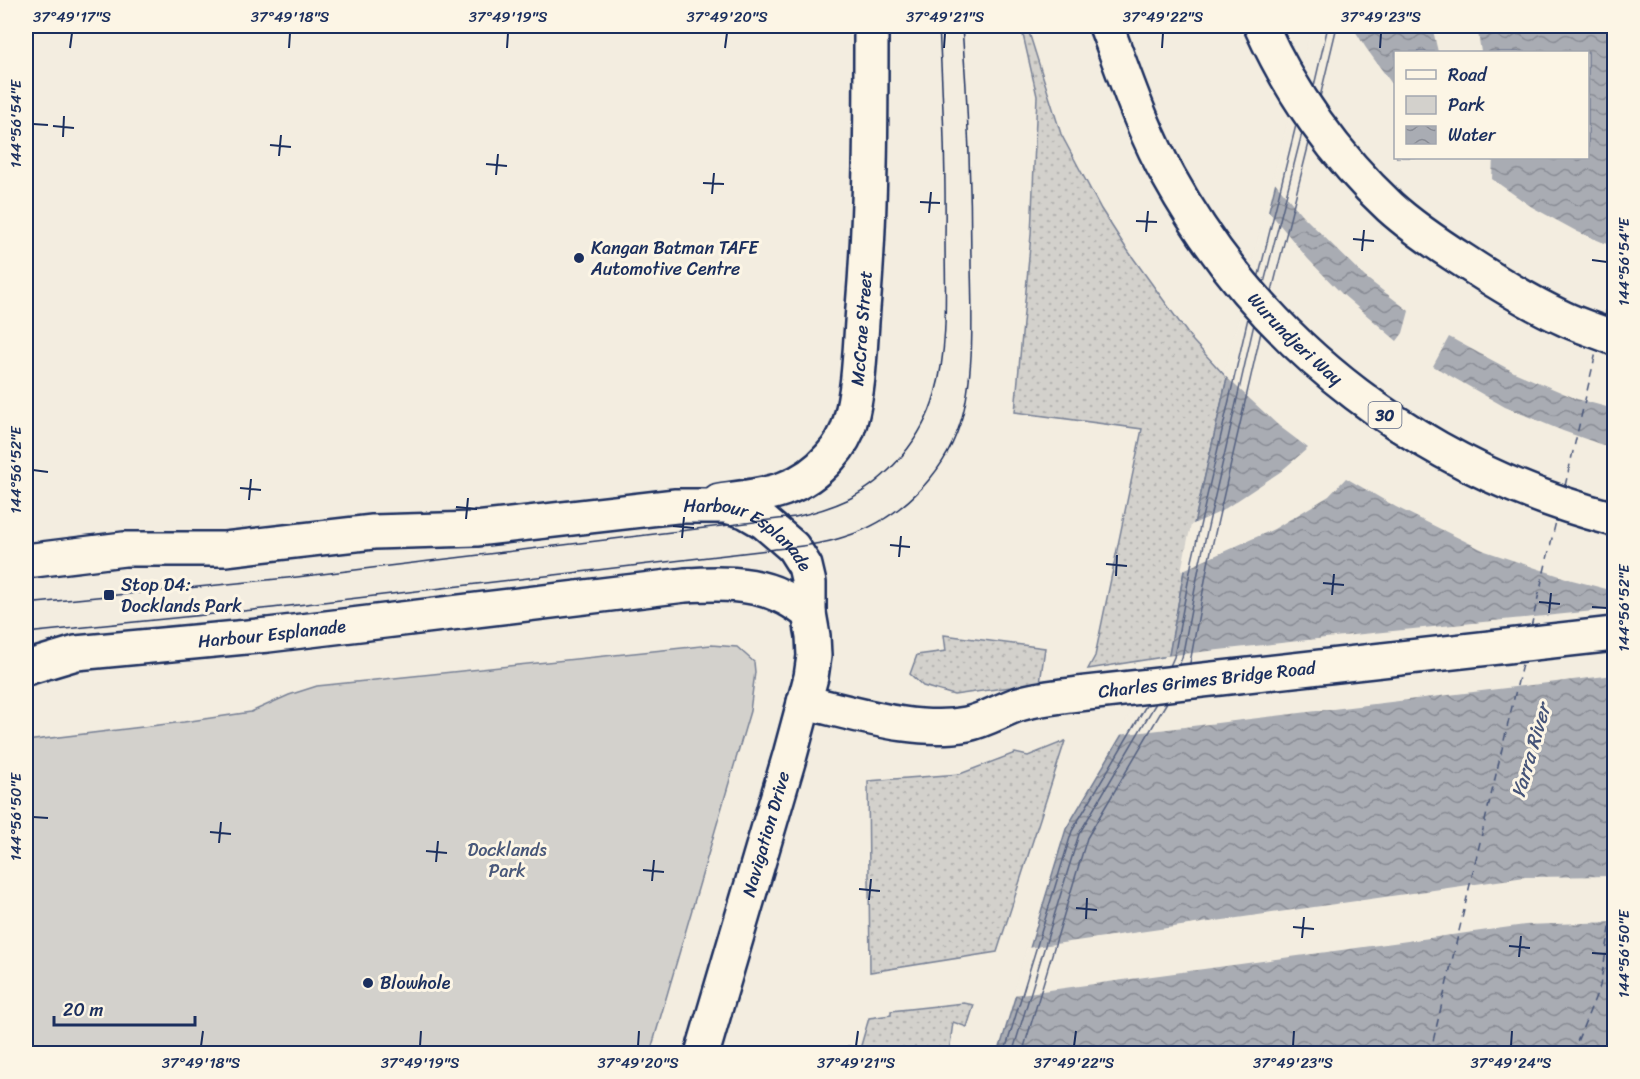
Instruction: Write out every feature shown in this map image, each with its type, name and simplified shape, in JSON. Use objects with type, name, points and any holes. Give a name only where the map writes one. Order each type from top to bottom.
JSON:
[{"type":"main road","name":"McCrae Street","points":[[676,506],[785,490],[808,477],[830,458],[848,428],[859,355],[869,238],[872,162],[871,26]]},
{"type":"main road","name":"Wurundjeri Way","points":[[1106,26],[1132,98],[1168,176],[1214,246],[1263,308],[1301,347],[1362,399],[1406,429],[1467,465],[1521,489],[1574,508],[1614,519]]},
{"type":"main road","points":[[1261,26],[1272,49],[1312,115],[1348,164],[1392,208],[1442,247],[1512,292],[1565,319],[1614,338]]},
{"type":"main road","name":"Harbour Esplanade","points":[[26,561],[124,549],[225,549],[373,532],[476,530],[676,506],[726,506],[745,511],[764,522],[801,557],[809,583],[809,613]]},
{"type":"main road","name":"Harbour Esplanade","points":[[26,668],[76,654],[267,635],[685,585],[735,585],[763,589],[782,596],[809,613]]},
{"type":"main road","name":"Navigation Drive","points":[[702,1053],[804,702],[814,656],[809,613]]},
{"type":"main road","name":"Charles Grimes Bridge Road","points":[[804,702],[890,721],[936,727],[969,723],[1020,704],[1078,694],[1614,634]]},
{"type":"green space","points":[[1021,26],[1027,26],[1061,134],[1101,209],[1193,341],[1227,378],[1186,560],[1169,656],[1088,669],[1095,656],[1142,429],[1015,412],[1031,235],[1037,96]]},
{"type":"green space","points":[[944,635],[1045,648],[1040,683],[954,695],[923,686],[910,674],[917,655],[946,651]]},
{"type":"green space","name":"Docklands Park","points":[[711,645],[737,647],[754,662],[755,672],[750,711],[650,1053],[26,1053],[26,741],[251,712],[289,695],[317,686]]},
{"type":"green space","points":[[1065,741],[997,952],[870,972],[868,781],[960,774],[1015,753],[1028,756]]},
{"type":"green space","points":[[964,1003],[974,1005],[967,1027],[953,1022],[949,1053],[845,1053],[848,1046],[860,1049],[869,1018],[891,1015],[891,1011]]},
{"type":"water","name":"Yarra River","points":[[1315,26],[1614,26],[1614,1053],[998,1054],[1066,829],[1169,655],[1186,560],[1227,378]]},
{"type":"pier","points":[[1312,26],[1352,26],[1394,87],[1394,159],[1493,159],[1492,179],[1532,207],[1578,232],[1614,247],[1614,409],[1577,399],[1514,372],[1449,337],[1433,366],[1505,407],[1614,449],[1614,591],[1572,580],[1485,551],[1396,507],[1346,478],[1329,496],[1274,529],[1181,571],[1191,525],[1220,512],[1280,472],[1308,448],[1279,426],[1224,375],[1266,208],[1308,259],[1342,294],[1397,341],[1403,333],[1409,311],[1365,277],[1302,215],[1273,180]]},
{"type":"pier","points":[[1432,26],[1477,26],[1481,51],[1438,51]]},
{"type":"pier","points":[[1614,609],[1614,675],[1118,735],[1165,656]]},
{"type":"pier","points":[[1614,876],[1614,922],[1525,925],[1013,995],[1027,948],[1525,877]]},
{"type":"ferry route","points":[[1605,317],[1614,276]]},
{"type":"ferry route","points":[[1565,486],[1597,348]]},
{"type":"ferry route","points":[[1531,627],[1557,517]]},
{"type":"ferry route","points":[[1430,1054],[1523,660]]},
{"type":"ferry route","points":[[1572,1054],[1600,986],[1614,906]]},
{"type":"tram line","points":[[26,604],[297,577],[795,517],[834,505],[862,492],[890,469],[913,442],[929,410],[939,376],[946,298],[945,159],[939,26]]},
{"type":"tram line","points":[[26,633],[272,608],[797,547],[844,537],[882,520],[900,508],[930,479],[952,443],[965,406],[972,325],[967,116],[962,26]]},
{"type":"place","name":"Kangan Batman TAFE Automotive Centre","points":[[579,258]]},
{"type":"place","name":"Stop D4: Docklands Park","points":[[109,595]]},
{"type":"place","name":"Blowhole","points":[[368,983]]}]
